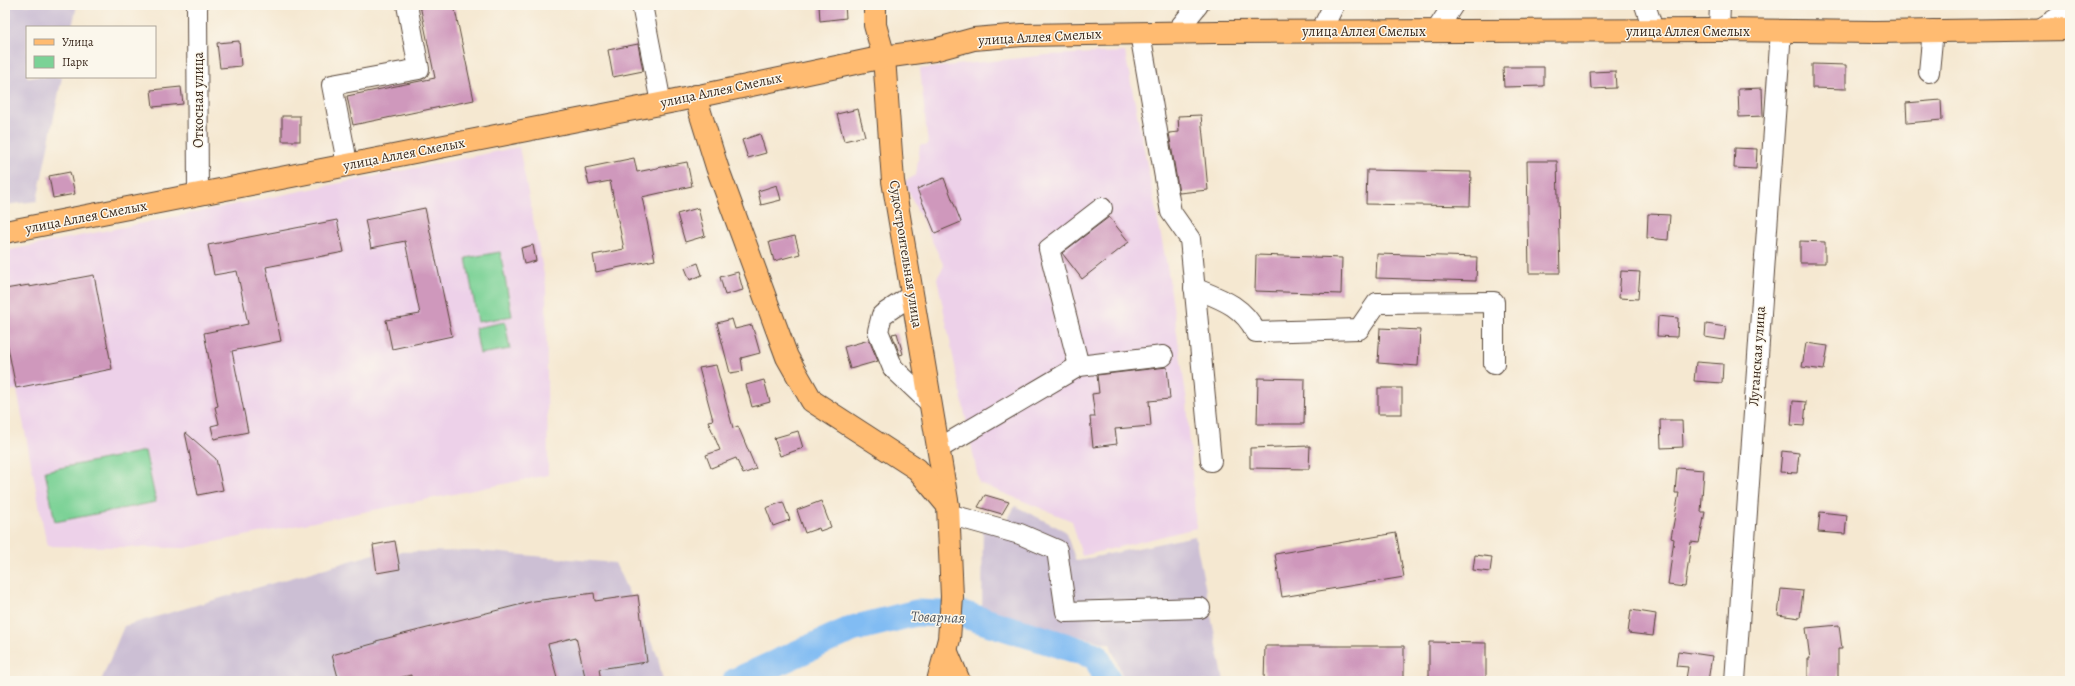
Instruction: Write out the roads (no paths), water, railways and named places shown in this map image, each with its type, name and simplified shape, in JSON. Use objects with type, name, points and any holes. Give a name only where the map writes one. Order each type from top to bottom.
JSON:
[{"type":"main road","name":"Судостроительная улица","points":[[875,5],[875,25],[884,57],[893,181],[948,510],[952,597],[948,644],[938,681]]},
{"type":"main road","name":"улица Аллея Смелых","points":[[5,232],[661,103],[884,57],[934,50],[974,39],[1022,35],[1176,32],[1650,30],[1875,32],[2070,28]]},
{"type":"main road","points":[[695,96],[717,167],[786,357],[812,401],[917,469],[948,510]]},
{"type":"main road","points":[[917,469],[926,468],[932,463],[938,449]]},
{"type":"main road","points":[[948,644],[959,681]]},
{"type":"street","name":"Откосная улица","points":[[197,5],[198,195]]},
{"type":"street","points":[[345,165],[345,152],[332,85],[419,69],[407,5]]},
{"type":"street","points":[[642,5],[661,103]]},
{"type":"street","points":[[1176,32],[1198,5]]},
{"type":"street","points":[[1321,31],[1334,5]]},
{"type":"street","points":[[1436,31],[1453,5]]},
{"type":"street","points":[[1645,5],[1650,20],[1650,30]]},
{"type":"street","points":[[1719,30],[1720,5]]},
{"type":"street","points":[[2040,29],[2070,10]]},
{"type":"street","points":[[1930,72],[1933,30]]},
{"type":"street","name":"Луганская улица","points":[[1735,681],[1780,31]]},
{"type":"street","points":[[1140,33],[1170,212],[1190,239],[1211,461]]},
{"type":"street","points":[[1079,366],[1049,249],[1102,208]]},
{"type":"street","points":[[1194,288],[1236,306],[1249,319],[1256,332],[1359,329],[1377,303],[1494,302],[1494,364]]},
{"type":"street","points":[[912,295],[882,315],[878,331],[893,368],[931,404]]},
{"type":"street","points":[[938,449],[1079,366],[1163,356]]},
{"type":"street","points":[[948,510],[1020,534],[1057,550],[1066,612],[1200,608]]},
{"type":"waterway","name":"Товарная","points":[[736,681],[852,629],[916,613],[965,615],[1096,656],[1108,681]]}]
